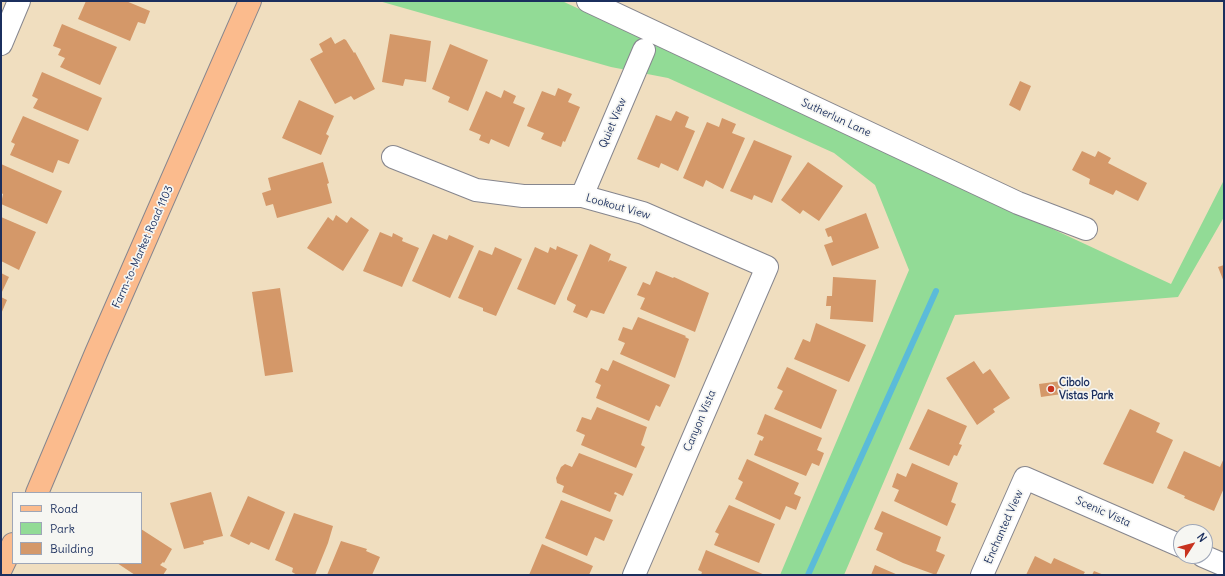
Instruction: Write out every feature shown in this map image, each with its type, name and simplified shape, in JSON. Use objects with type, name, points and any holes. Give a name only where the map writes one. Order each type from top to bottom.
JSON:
[{"type":"main road","name":"Farm-to-Market Road 1103","points":[[37,492],[96,353],[250,1]]},
{"type":"main road","points":[[1,569],[12,546]]},
{"type":"street","points":[[1,44],[19,1]]},
{"type":"street","name":"Sutherlun Lane","points":[[588,1],[1018,203],[1086,229]]},
{"type":"street","name":"Quiet View","points":[[582,196],[644,50]]},
{"type":"street","name":"Lookout View","points":[[394,157],[476,190],[523,196],[582,196],[643,213],[767,267]]},
{"type":"street","name":"Canyon Vista","points":[[634,575],[767,267]]},
{"type":"street","name":"Scenic Vista","points":[[1025,478],[1173,543]]},
{"type":"street","name":"Enchanted View","points":[[982,575],[1025,478]]},
{"type":"street","points":[[1213,560],[1224,565]]},
{"type":"green space","points":[[379,1],[562,1],[1171,284],[1224,180],[1224,217],[1178,297],[955,315],[844,575],[780,575],[909,270],[875,185],[834,153],[668,78],[611,67]]},
{"type":"building","points":[[86,1],[126,1],[150,11],[145,24],[138,22],[130,41],[78,19]]},
{"type":"building","points":[[62,24],[117,47],[100,85],[60,67],[65,58],[58,55],[61,49],[53,46]]},
{"type":"building","points":[[390,34],[431,41],[426,82],[405,79],[403,86],[382,82]]},
{"type":"building","points":[[331,37],[335,44],[344,39],[346,40],[354,53],[355,52],[375,89],[354,100],[351,96],[335,104],[310,59],[323,52],[319,44]]},
{"type":"building","points":[[450,44],[488,60],[468,111],[448,102],[450,97],[432,89]]},
{"type":"building","points":[[42,72],[102,98],[88,131],[33,108],[38,99],[32,96]]},
{"type":"building","points":[[1020,81],[1031,86],[1020,111],[1009,105]]},
{"type":"building","points":[[558,88],[572,94],[568,102],[580,107],[565,142],[563,141],[561,147],[541,139],[544,133],[527,126],[542,91],[555,96]]},
{"type":"building","points":[[504,90],[516,96],[513,103],[525,108],[509,147],[491,139],[489,144],[479,140],[481,135],[469,130],[486,91],[501,98]]},
{"type":"building","points":[[299,100],[334,116],[326,134],[329,136],[321,155],[282,138]]},
{"type":"building","points":[[676,111],[689,117],[685,127],[695,131],[678,171],[661,163],[659,168],[637,159],[656,115],[671,121]]},
{"type":"building","points":[[23,116],[79,140],[69,164],[58,160],[53,173],[10,155],[15,144],[11,142]]},
{"type":"building","points":[[722,118],[736,124],[732,133],[745,138],[723,189],[706,180],[703,187],[683,178],[707,122],[719,127]]},
{"type":"building","points":[[754,140],[792,156],[772,203],[754,195],[752,200],[730,191]]},
{"type":"building","points":[[1082,151],[1095,157],[1098,151],[1111,158],[1108,163],[1147,183],[1138,201],[1116,190],[1113,195],[1089,184],[1090,179],[1072,170]]},
{"type":"building","points":[[323,162],[329,183],[327,184],[332,203],[277,218],[273,204],[266,206],[262,193],[271,190],[268,178]]},
{"type":"building","points":[[808,162],[843,186],[819,221],[803,210],[800,214],[781,200]]},
{"type":"building","points":[[1,164],[62,191],[47,224],[1,204],[3,194],[1,193]]},
{"type":"building","points":[[866,213],[879,248],[832,266],[824,245],[833,242],[831,236],[828,237],[825,229]]},
{"type":"building","points":[[336,215],[347,223],[351,217],[369,230],[343,271],[307,248],[328,217],[333,221]]},
{"type":"building","points":[[1,217],[36,232],[19,270],[1,261]]},
{"type":"building","points":[[380,232],[392,237],[393,233],[403,238],[402,241],[419,248],[402,287],[363,271]]},
{"type":"building","points":[[433,234],[447,240],[449,235],[474,246],[450,298],[412,281]]},
{"type":"building","points":[[590,244],[611,254],[608,262],[610,260],[627,267],[604,314],[591,310],[587,318],[573,312],[576,305],[567,300],[567,298]]},
{"type":"building","points":[[557,246],[578,255],[555,305],[517,289],[535,247],[548,253],[550,247],[556,250]]},
{"type":"building","points":[[495,247],[522,259],[496,316],[483,311],[483,308],[458,298],[479,250],[492,255]]},
{"type":"building","points":[[1224,265],[1224,282],[1218,267]]},
{"type":"building","points":[[656,271],[673,278],[674,277],[709,293],[695,332],[640,309],[645,298],[637,295],[643,282],[650,285]]},
{"type":"building","points":[[1,273],[9,277],[1,294]]},
{"type":"building","points":[[833,277],[876,280],[873,322],[830,319],[831,306],[826,306],[827,296],[832,296]]},
{"type":"building","points":[[280,288],[293,372],[265,376],[252,292]]},
{"type":"building","points":[[1,297],[7,300],[1,314]]},
{"type":"building","points":[[638,317],[686,336],[685,337],[689,339],[675,378],[620,354],[625,343],[618,340],[623,327],[632,330]]},
{"type":"building","points":[[816,323],[866,345],[849,382],[794,359],[803,339],[810,342]]},
{"type":"building","points":[[613,360],[670,385],[660,407],[656,405],[649,421],[596,398],[601,385],[595,382],[601,368],[608,371]]},
{"type":"building","points":[[974,361],[983,374],[990,369],[1010,398],[993,409],[995,412],[977,425],[946,378]]},
{"type":"building","points":[[787,367],[837,390],[821,429],[774,409],[783,391],[777,388]]},
{"type":"building","name":"Cibolo Vistas Park","points":[[1061,381],[1062,394],[1041,397],[1039,384]]},
{"type":"building","points":[[597,407],[647,427],[641,445],[645,447],[636,468],[581,445],[585,435],[576,431],[582,417],[591,420]]},
{"type":"building","points":[[928,409],[967,426],[959,444],[962,445],[957,456],[954,455],[949,466],[909,449]]},
{"type":"building","points":[[1130,409],[1160,423],[1156,432],[1173,440],[1153,484],[1103,464]]},
{"type":"building","points":[[765,414],[822,438],[817,450],[824,453],[819,466],[812,463],[806,476],[754,455],[760,440],[762,441],[764,437],[757,434]]},
{"type":"building","points":[[1184,451],[1220,467],[1224,458],[1224,488],[1214,511],[1184,498],[1185,496],[1167,488]]},
{"type":"building","points":[[579,453],[633,474],[623,496],[615,492],[614,494],[617,495],[610,512],[562,492],[564,486],[557,483],[556,478],[561,467],[565,464],[572,467]]},
{"type":"building","points":[[747,459],[799,483],[794,494],[801,497],[796,510],[786,506],[780,520],[735,499],[743,482],[738,479]]},
{"type":"building","points":[[912,463],[958,483],[951,502],[956,504],[947,526],[894,501],[899,490],[892,487],[897,473],[906,477]]},
{"type":"building","points":[[211,492],[223,536],[203,541],[204,544],[184,549],[170,503]]},
{"type":"building","points":[[248,496],[285,512],[269,550],[251,542],[249,545],[230,536]]},
{"type":"building","points":[[561,500],[613,520],[604,541],[595,537],[587,556],[545,538]]},
{"type":"building","points":[[729,505],[775,524],[759,563],[714,545],[719,534],[715,532]]},
{"type":"building","points":[[882,511],[941,537],[936,551],[945,555],[936,575],[903,563],[876,550],[883,533],[874,529]]},
{"type":"building","points":[[294,513],[333,526],[315,575],[297,575],[292,572],[293,568],[275,560]]},
{"type":"building","points":[[142,530],[172,549],[164,563],[163,562],[160,565],[167,569],[163,575],[135,575],[118,564],[142,564]]},
{"type":"building","points":[[341,541],[367,549],[366,551],[380,557],[372,575],[327,575]]},
{"type":"building","points":[[542,544],[593,566],[589,575],[529,575]]},
{"type":"building","points":[[706,550],[765,575],[701,575],[702,572],[698,570]]},
{"type":"building","points":[[1035,556],[1051,564],[1054,558],[1085,572],[1083,575],[1026,575]]},
{"type":"building","points":[[875,565],[898,575],[871,575]]},
{"type":"building","points":[[1094,571],[1104,575],[1092,575]]},
{"type":"waterway","points":[[808,575],[936,291]]},
{"type":"place","name":"Cibolo Vistas Park","points":[[1051,389]]}]
